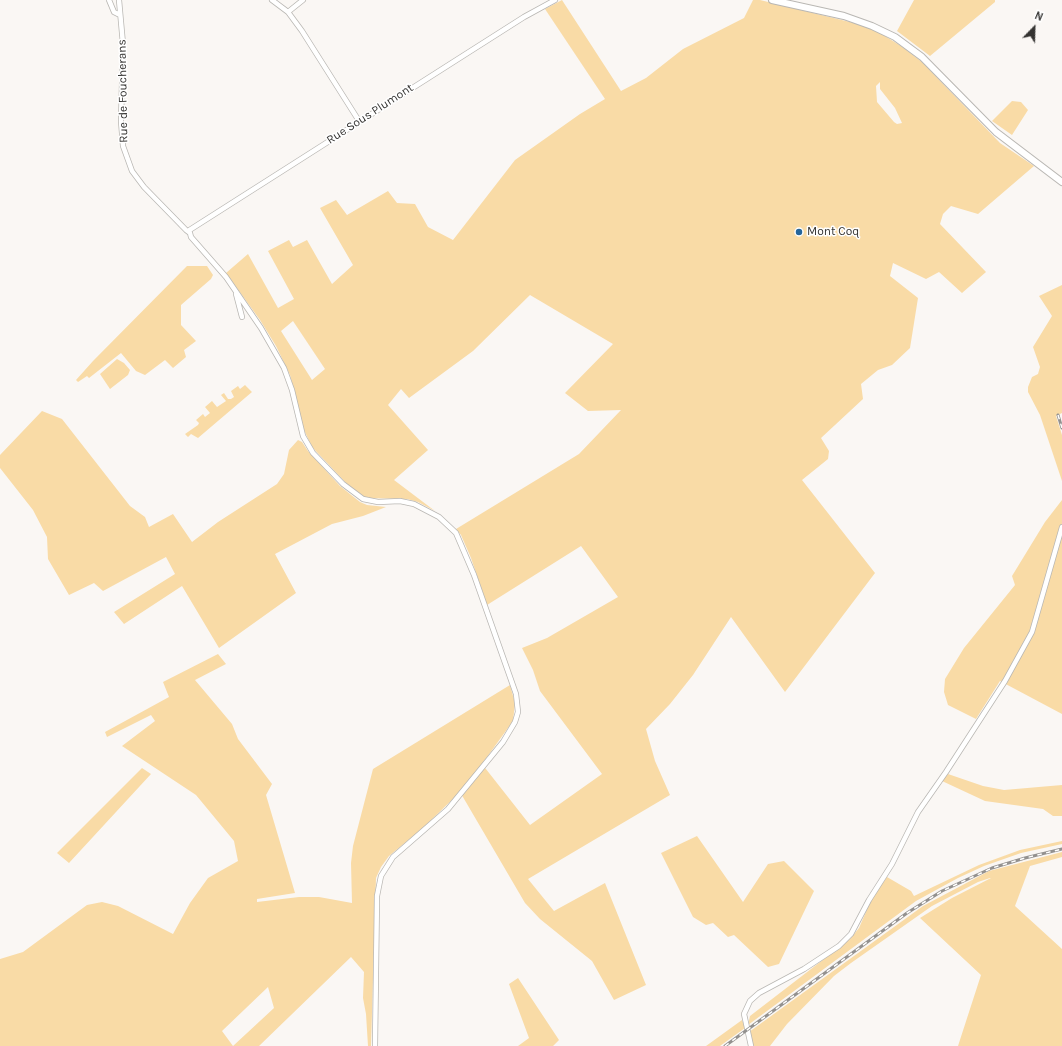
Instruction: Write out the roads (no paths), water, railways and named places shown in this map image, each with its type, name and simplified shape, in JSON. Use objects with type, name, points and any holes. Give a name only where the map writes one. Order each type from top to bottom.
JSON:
[{"type":"main road","points":[[772,0],[844,16],[861,22],[895,38],[922,57],[991,128],[1062,182]]},
{"type":"street","points":[[109,0],[114,12],[120,15]]},
{"type":"street","name":"Rue de Foucherans","points":[[119,0],[123,44],[121,121],[126,157],[132,171],[140,183],[188,231],[235,290],[270,342],[284,368],[292,390],[303,436],[313,453],[343,484],[363,499],[378,502],[400,501],[414,504],[438,517],[456,533],[474,575],[516,694],[518,712],[515,722],[503,742],[448,809],[393,857],[381,876],[377,896],[375,1046]]},
{"type":"street","points":[[272,0],[288,12],[313,48],[359,121]]},
{"type":"street","points":[[288,12],[303,0]]},
{"type":"street","name":"Rue Sous Plumont","points":[[188,231],[524,17],[555,0]]},
{"type":"street","points":[[235,290],[242,317]]},
{"type":"street","points":[[751,1046],[744,1014],[750,1000],[804,969],[839,946],[856,928],[869,900],[892,864],[918,812],[981,719],[1032,632],[1055,547],[1062,527]]},
{"type":"railway","points":[[1058,415],[1062,428]]},
{"type":"railway","points":[[725,1046],[907,913],[942,891],[992,868],[1062,849]]},
{"type":"place","name":"Mont Coq","points":[[799,232]]}]
